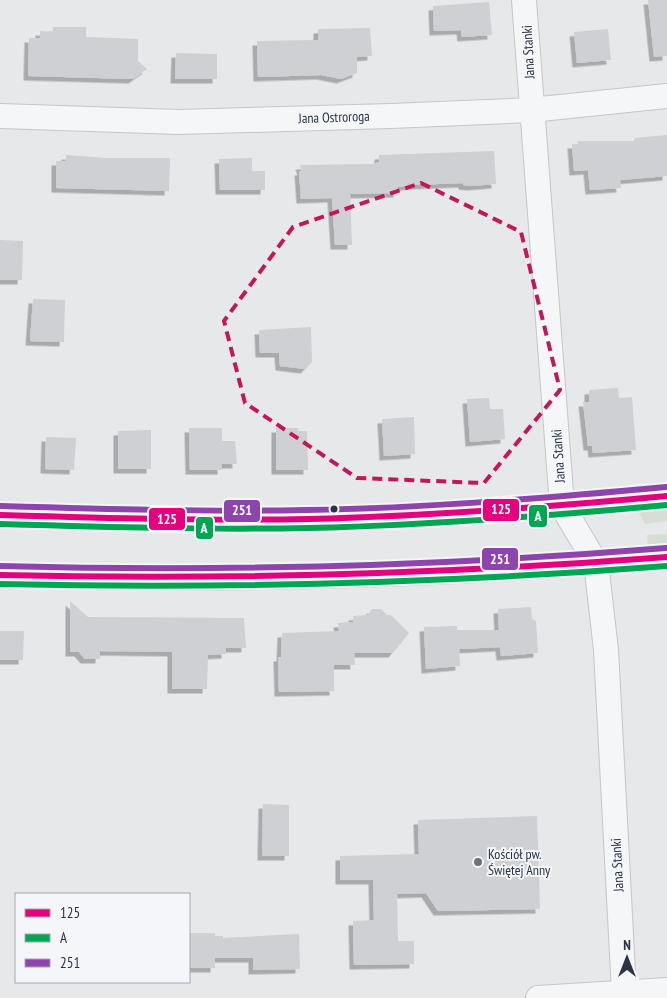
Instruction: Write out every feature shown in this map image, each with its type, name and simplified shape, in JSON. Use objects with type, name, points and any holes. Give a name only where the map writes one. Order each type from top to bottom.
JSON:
[{"type":"street","name":"Jana Stanki","points":[[524,0],[562,506],[596,563],[606,650],[624,992]]},
{"type":"street","name":"Jana Ostroroga","points":[[0,116],[179,122],[531,110],[667,96]]},
{"type":"street","points":[[0,514],[130,519],[294,519],[562,506],[667,496]]},
{"type":"street","points":[[0,575],[97,578],[290,578],[439,573],[667,557]]},
{"type":"street","points":[[538,998],[667,990]]},
{"type":"highlighted area","points":[[421,183],[521,232],[560,390],[484,483],[357,478],[245,403],[224,321],[293,227]]},
{"type":"shaded area","points":[[667,507],[667,521],[645,524],[638,510]]},
{"type":"shaded area","points":[[667,534],[667,546],[648,548],[647,535]]},
{"type":"building","points":[[648,0],[667,0],[667,56],[654,57]]},
{"type":"building","points":[[489,2],[492,35],[462,37],[461,30],[434,31],[433,6]]},
{"type":"building","points":[[53,27],[86,27],[86,37],[138,39],[138,61],[147,69],[133,79],[28,76],[29,38],[40,38],[40,31],[53,32]]},
{"type":"building","points":[[370,28],[372,56],[357,57],[357,73],[341,79],[321,75],[258,77],[257,41],[318,40],[318,29]]},
{"type":"building","points":[[608,29],[611,60],[577,63],[574,32]]},
{"type":"building","points":[[176,53],[217,54],[217,79],[175,79]]},
{"type":"building","points":[[667,135],[667,176],[620,180],[621,188],[590,190],[588,170],[574,171],[572,144],[578,144],[577,141],[634,141],[634,138]]},
{"type":"building","points":[[494,151],[496,184],[471,186],[463,185],[463,183],[413,185],[398,187],[398,193],[350,194],[352,245],[335,245],[332,198],[301,199],[299,171],[302,171],[300,165],[373,164],[379,162],[379,155]]},
{"type":"building","points":[[66,155],[106,158],[170,158],[169,191],[56,188],[56,161],[66,161]]},
{"type":"building","points":[[252,158],[252,171],[265,171],[265,190],[220,190],[219,159]]},
{"type":"building","points":[[0,240],[23,241],[22,280],[0,280]]},
{"type":"building","points":[[33,299],[65,300],[64,342],[30,341]]},
{"type":"building","points":[[311,327],[312,362],[305,369],[280,366],[279,353],[260,353],[259,330]]},
{"type":"building","points":[[618,388],[619,398],[632,397],[636,450],[593,453],[592,446],[588,446],[583,402],[589,402],[589,390]]},
{"type":"building","points":[[489,398],[490,409],[503,409],[505,439],[470,442],[467,399]]},
{"type":"building","points":[[414,417],[415,454],[384,456],[382,419]]},
{"type":"building","points":[[189,428],[222,428],[222,441],[235,441],[237,464],[222,464],[222,470],[190,470]]},
{"type":"building","points":[[276,428],[298,428],[298,431],[307,431],[308,470],[276,470]]},
{"type":"building","points":[[151,430],[151,469],[118,469],[118,431]]},
{"type":"building","points":[[46,437],[76,438],[74,470],[45,469]]},
{"type":"building","points":[[70,601],[88,617],[244,618],[246,648],[226,648],[226,654],[208,655],[207,689],[172,689],[172,652],[100,651],[100,659],[85,659],[79,652],[70,652]]},
{"type":"building","points":[[531,607],[532,619],[536,621],[538,653],[501,656],[500,647],[459,649],[460,666],[426,669],[424,627],[457,626],[457,630],[499,630],[498,609]]},
{"type":"building","points":[[372,609],[381,609],[387,615],[391,615],[409,633],[393,653],[354,653],[355,665],[334,665],[334,691],[279,692],[278,657],[281,657],[282,633],[339,631],[338,623],[353,622],[353,616],[368,615]]},
{"type":"building","points":[[0,631],[24,631],[23,660],[0,660]]},
{"type":"building","points":[[263,804],[289,805],[289,856],[262,856]]},
{"type":"building","name":"Kościół pw. Świętej Anny","points":[[537,816],[540,909],[438,911],[426,893],[397,894],[398,941],[414,941],[414,964],[354,965],[353,921],[374,920],[373,880],[340,880],[340,856],[419,854],[418,820]]},
{"type":"building","points":[[190,933],[215,933],[215,936],[223,936],[223,938],[299,934],[300,969],[253,970],[253,958],[215,958],[215,968],[190,968]]},
{"type":"transit line","name":"251","points":[[0,506],[269,511],[352,509],[487,502],[666,487]]},
{"type":"transit line","name":"125","points":[[0,515],[270,520],[309,519],[488,511],[667,496]]},
{"type":"transit line","name":"A","points":[[0,524],[270,529],[309,528],[488,520],[667,505]]},
{"type":"transit line","name":"251","points":[[0,566],[84,568],[333,566],[500,559],[666,548]]},
{"type":"transit line","name":"125","points":[[0,575],[167,577],[334,574],[500,568],[667,557]]},
{"type":"transit line","name":"A","points":[[0,584],[167,586],[334,583],[500,577],[667,566]]},
{"type":"place","name":"Kościół pw. Świętej Anny","points":[[478,862]]}]
